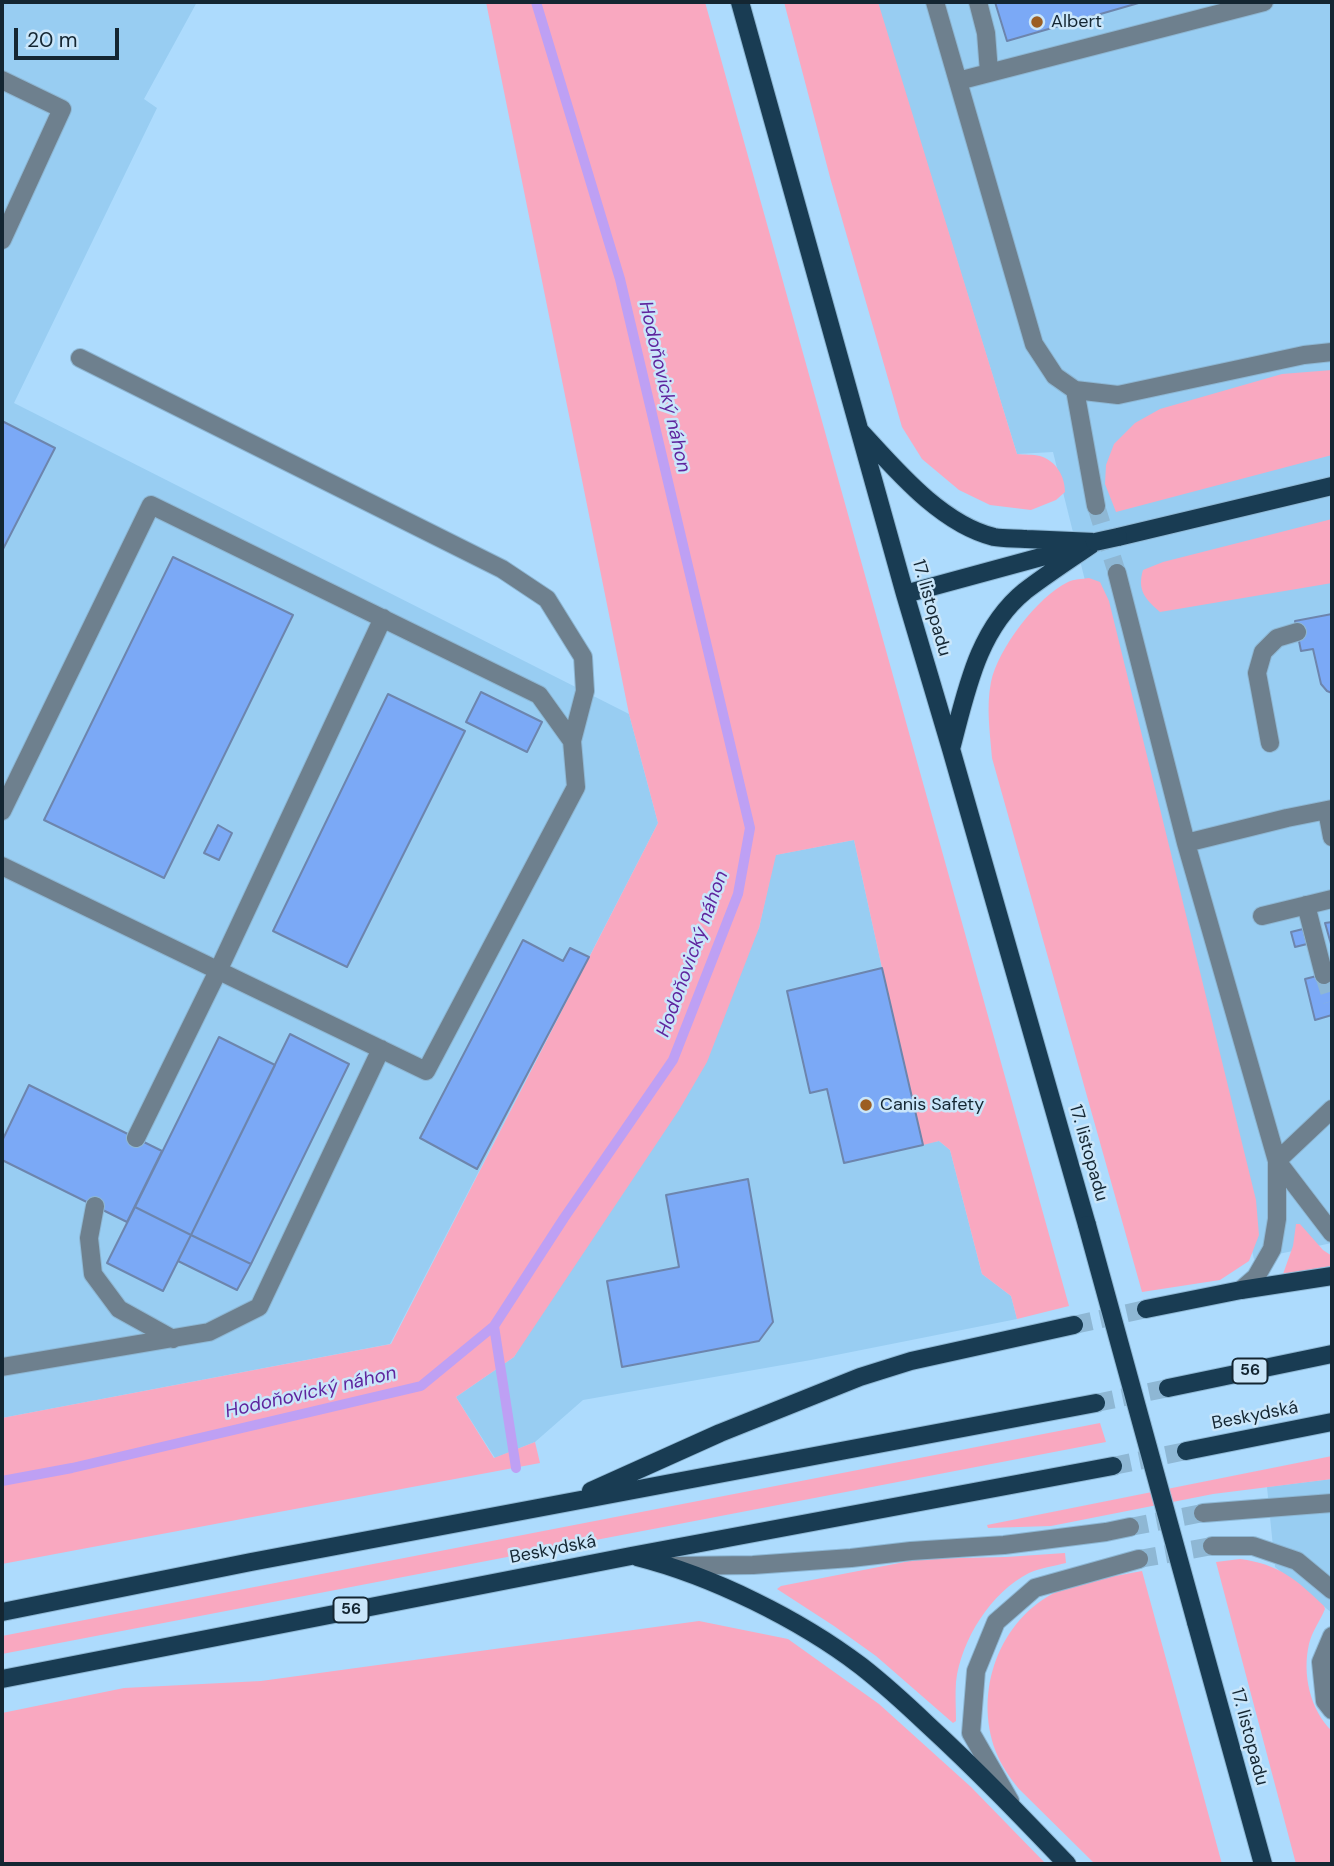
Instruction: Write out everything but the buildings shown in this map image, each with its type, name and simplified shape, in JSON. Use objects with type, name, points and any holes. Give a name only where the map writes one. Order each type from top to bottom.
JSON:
[{"type":"main road","name":"17. listopadu","points":[[740,2],[905,594],[1087,1225],[1263,1864]]},
{"type":"main road","points":[[859,430],[890,464],[956,521],[995,537],[1095,542]]},
{"type":"main road","points":[[905,594],[1095,542],[1332,486]]},
{"type":"main road","points":[[951,749],[978,656],[1005,611],[1023,593],[1095,542]]},
{"type":"main road","points":[[1146,1309],[1241,1290],[1332,1276]]},
{"type":"main road","points":[[566,1503],[720,1433],[860,1377],[911,1361],[1074,1325]]},
{"type":"main road","name":"56","points":[[1168,1388],[1332,1354]]},
{"type":"main road","points":[[2,1612],[251,1562],[1096,1403]]},
{"type":"main road","name":"Beskydská","points":[[1186,1451],[1332,1422]]},
{"type":"main road","name":"Beskydská","points":[[2,1679],[631,1556],[1113,1466]]},
{"type":"main road","points":[[631,1556],[670,1566],[752,1601],[809,1632],[860,1665],[952,1747],[1067,1864]]},
{"type":"street","points":[[935,2],[1034,344],[1055,376],[1075,390],[1118,395],[1304,355],[1332,352]]},
{"type":"street","points":[[978,2],[986,33],[989,72]]},
{"type":"street","points":[[958,81],[1264,2]]},
{"type":"street","points":[[2,80],[62,109],[2,240]]},
{"type":"street","points":[[2,866],[426,1071],[576,786],[572,741],[585,691],[583,657],[547,599],[502,569],[80,358]]},
{"type":"street","points":[[1075,390],[1096,506]]},
{"type":"street","points":[[2,811],[151,505],[539,695],[572,741]]},
{"type":"street","points":[[1117,573],[1186,843],[1277,1161],[1277,1219],[1272,1249],[1256,1276],[1241,1290]]},
{"type":"street","points":[[136,1138],[218,971],[383,618]]},
{"type":"street","points":[[1270,743],[1257,673],[1263,652],[1277,638],[1297,632]]},
{"type":"street","points":[[1186,843],[1330,810],[1332,837]]},
{"type":"street","points":[[1262,916],[1332,899]]},
{"type":"street","points":[[1306,905],[1325,975]]},
{"type":"street","points":[[2,1367],[209,1332],[259,1307],[381,1049]]},
{"type":"street","points":[[1277,1161],[1332,1109]]},
{"type":"street","points":[[1277,1161],[1332,1233]]},
{"type":"street","points":[[95,1206],[89,1238],[93,1274],[118,1309],[173,1339]]},
{"type":"street","points":[[1203,1513],[1332,1503]]},
{"type":"street","points":[[670,1566],[752,1565],[851,1558],[1004,1545],[1130,1527]]},
{"type":"street","points":[[1212,1546],[1254,1546],[1297,1560],[1332,1590]]},
{"type":"street","points":[[1015,1810],[971,1733],[976,1671],[996,1622],[1035,1588],[1139,1559]]},
{"type":"street","points":[[1332,1636],[1321,1662],[1325,1701],[1332,1710]]},
{"type":"shaded area","points":[[2,2],[197,2],[144,99],[157,108],[14,403],[629,714],[658,823],[390,1344],[2,1418]]},
{"type":"shaded area","points":[[486,2],[705,2],[1069,1306],[1017,1319],[1011,1296],[982,1274],[950,1150],[939,1141],[923,1145],[854,840],[776,855],[759,928],[707,1062],[679,1110],[514,1357],[456,1397],[494,1458],[535,1442],[540,1463],[2,1564],[2,1418],[391,1344],[658,823],[629,714]]},
{"type":"shaded area","points":[[784,2],[878,2],[1017,454],[1040,456],[1055,465],[1065,486],[1065,492],[1056,500],[1031,510],[990,505],[959,490],[922,459],[902,427],[831,181]]},
{"type":"shaded area","points":[[877,2],[1332,2],[1332,1243],[1254,1259],[1053,452],[1017,454]]},
{"type":"shaded area","points":[[1332,370],[1332,455],[1116,512],[1105,484],[1106,465],[1114,444],[1135,423],[1160,409],[1282,374]]},
{"type":"shaded area","points":[[1332,519],[1332,583],[1160,612],[1150,603],[1142,589],[1143,570],[1163,562]]},
{"type":"shaded area","points":[[1089,578],[1100,582],[1109,601],[1256,1200],[1259,1235],[1249,1261],[1220,1280],[1142,1292],[992,758],[989,730],[991,682],[1010,640],[1032,612],[1056,589],[1070,581]]},
{"type":"shaded area","points":[[854,840],[923,1144],[939,1141],[950,1150],[982,1274],[1011,1296],[1017,1319],[811,1360],[583,1400],[535,1442],[495,1458],[456,1397],[514,1357],[759,928],[775,855]]},
{"type":"shaded area","points":[[1296,1224],[1300,1224],[1323,1250],[1332,1256],[1332,1266],[1283,1274],[1293,1246]]},
{"type":"shaded area","points":[[1100,1423],[1106,1442],[2,1654],[2,1636]]},
{"type":"shaded area","points":[[1332,1456],[1332,1479],[1213,1494],[1051,1526],[988,1528],[987,1525]]},
{"type":"shaded area","points":[[1332,1479],[1332,1613],[1275,1567],[1267,1487]]},
{"type":"shaded area","points":[[1065,1553],[1066,1563],[1033,1571],[1015,1581],[1002,1592],[980,1619],[959,1666],[956,1721],[953,1723],[876,1656],[777,1589],[781,1586],[920,1559]]},
{"type":"shaded area","points":[[1240,1559],[1277,1569],[1305,1588],[1325,1609],[1310,1639],[1307,1679],[1318,1713],[1332,1731],[1332,1864],[1296,1864],[1216,1562]]},
{"type":"shaded area","points":[[1142,1571],[1222,1864],[1095,1864],[1019,1789],[996,1752],[990,1729],[990,1682],[1006,1638],[1020,1620],[1037,1603],[1058,1591],[1089,1581]]},
{"type":"shaded area","points":[[699,1621],[788,1639],[879,1704],[971,1787],[1046,1864],[2,1864],[2,1713],[124,1688],[261,1681]]},
{"type":"waterway","name":"Hodoňovický náhon","points":[[2,1481],[72,1468],[421,1386],[494,1326],[564,1218],[673,1060],[738,894],[750,828],[620,279],[536,2]]},
{"type":"waterway","points":[[494,1326],[516,1468]]},
{"type":"tunnel","points":[[1096,506],[1117,573]]},
{"type":"tunnel","points":[[1324,975],[1332,1001]]},
{"type":"tunnel","points":[[1074,1325],[1146,1309]]},
{"type":"tunnel","points":[[1096,1403],[1168,1388]]},
{"type":"tunnel","points":[[1113,1466],[1186,1451]]},
{"type":"tunnel","points":[[1130,1527],[1203,1513]]},
{"type":"tunnel","points":[[1139,1559],[1212,1546]]},
{"type":"place","name":"Albert","points":[[1037,22]]},
{"type":"place","name":"Canis Safety","points":[[866,1105]]}]
